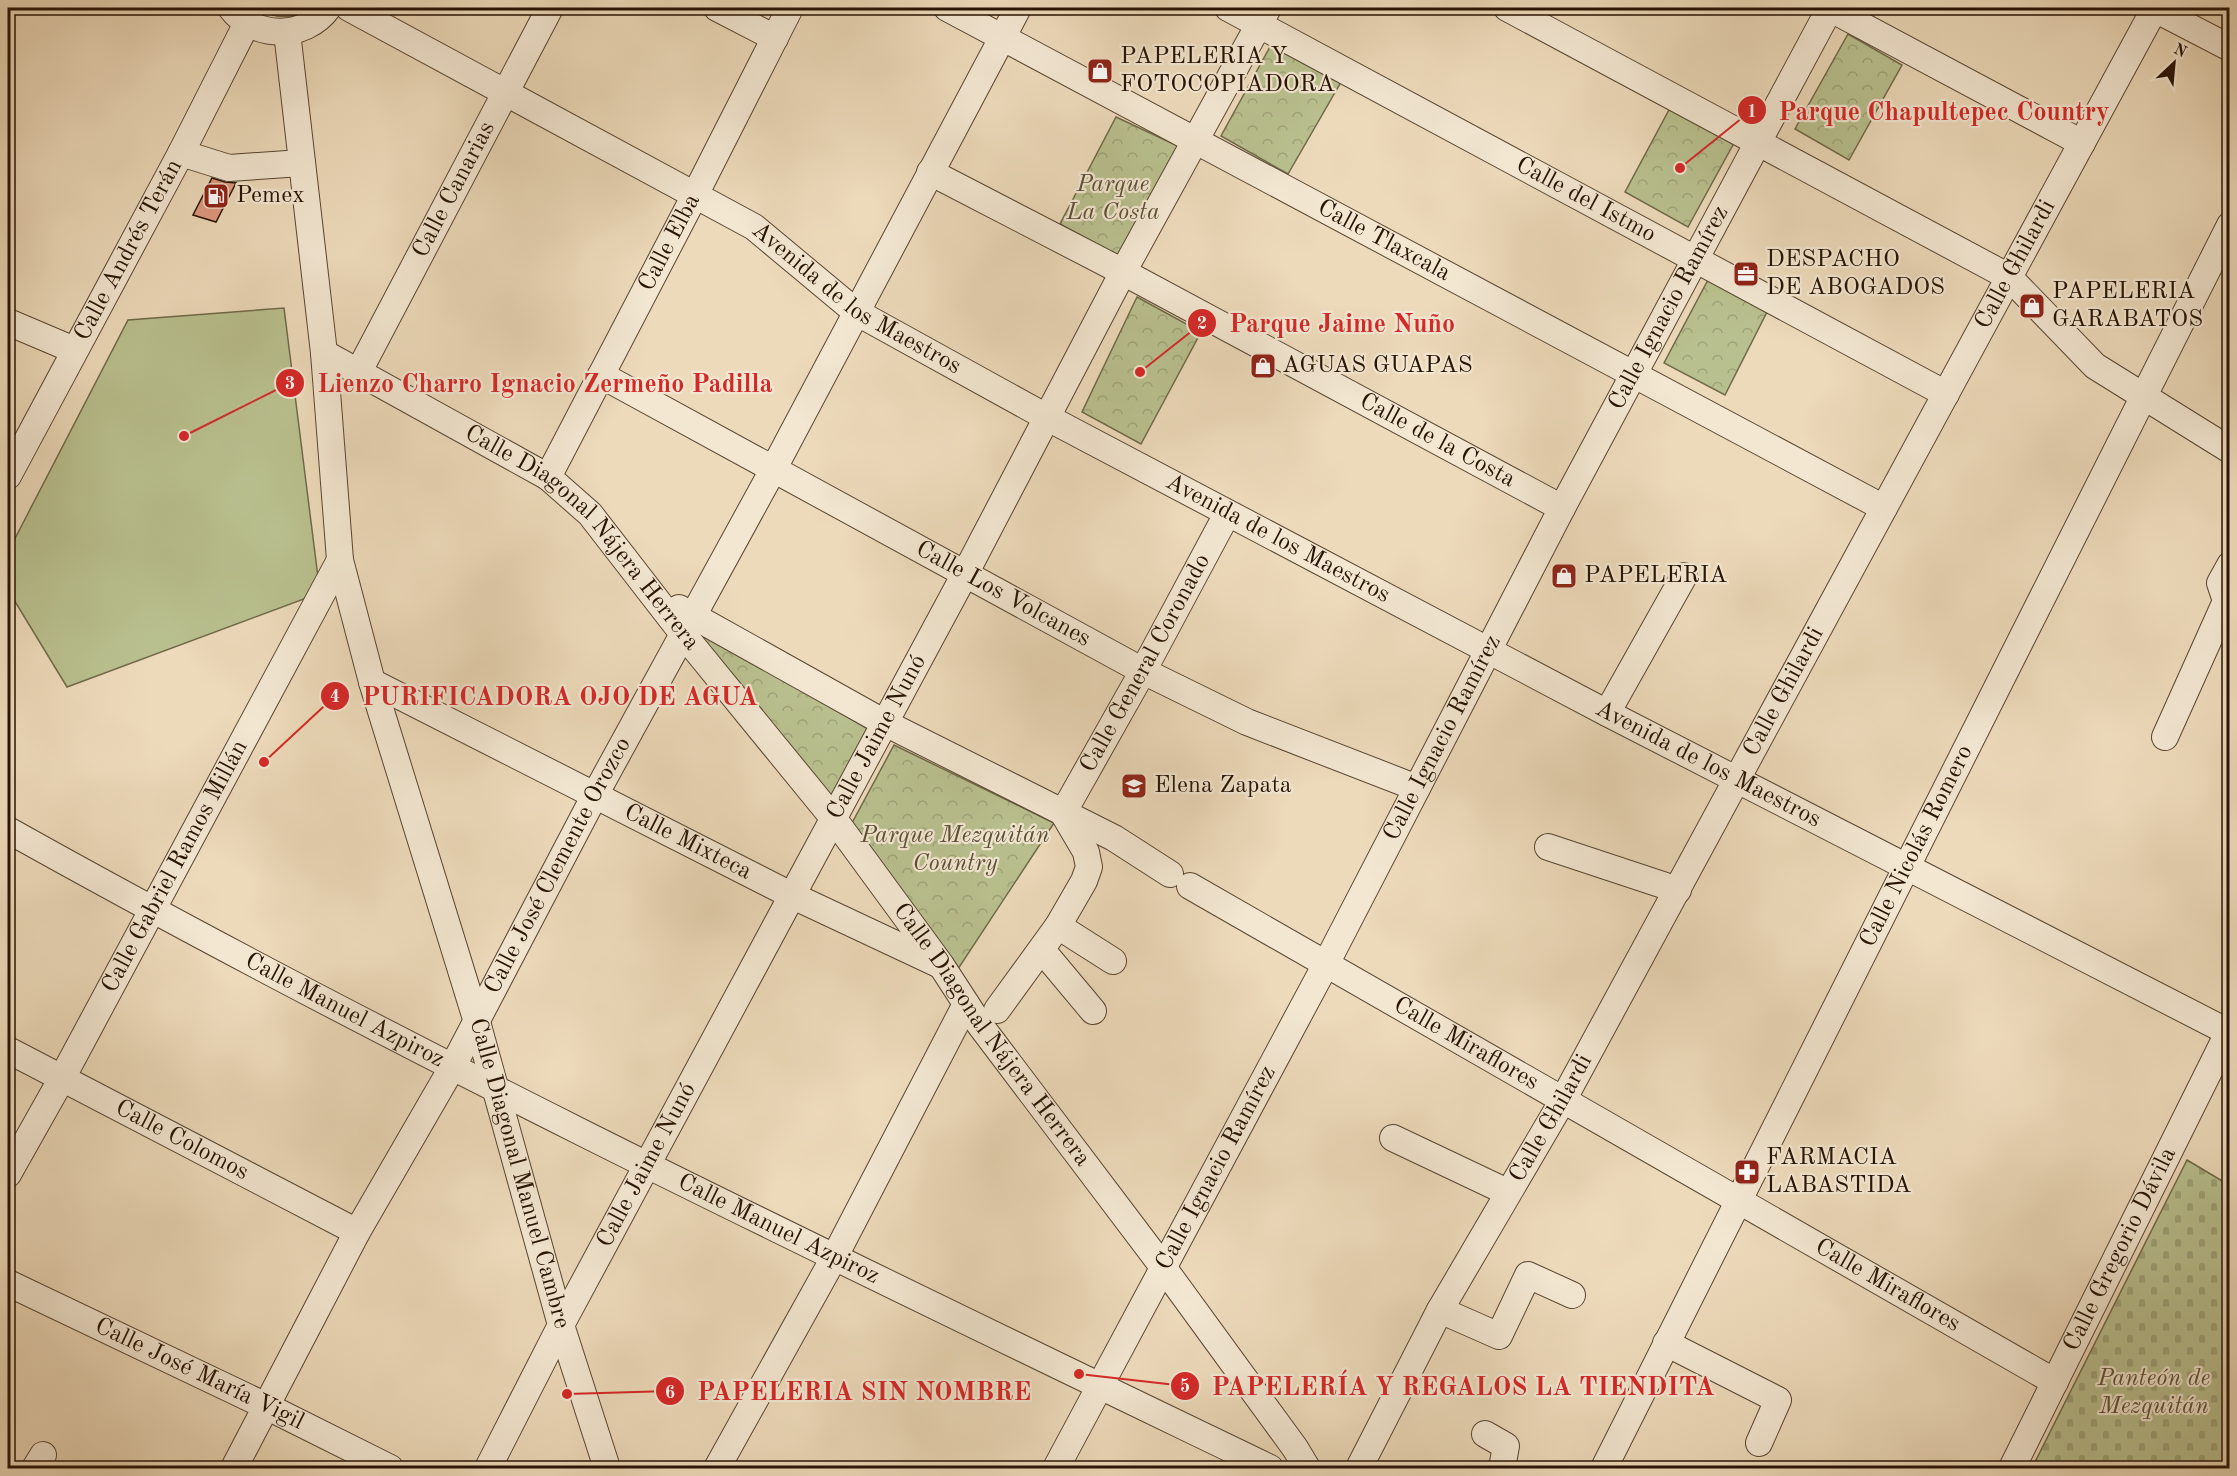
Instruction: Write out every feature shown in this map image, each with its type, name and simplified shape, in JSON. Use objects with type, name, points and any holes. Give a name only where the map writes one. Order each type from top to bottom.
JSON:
[{"type":"street","points":[[239,15],[259,29],[287,32],[314,21],[328,8]]},
{"type":"street","name":"Avenida de los Maestros","points":[[349,8],[754,226],[856,312],[1048,418],[1607,713],[2229,1032]]},
{"type":"street","name":"Calle Canarias","points":[[358,373],[550,8]]},
{"type":"street","points":[[717,8],[775,38]]},
{"type":"street","name":"Calle Elba","points":[[548,477],[790,8]]},
{"type":"street","name":"Calle Tlaxcala","points":[[947,8],[1884,508]]},
{"type":"street","name":"Calle José Clemente Orozco","points":[[234,1468],[357,1232],[477,1022],[595,795],[774,468],[1018,8]]},
{"type":"street","name":"Calle del Istmo","points":[[1228,8],[1264,16],[1695,259],[1946,394]]},
{"type":"street","points":[[1507,8],[2009,276],[2095,366],[2229,450]]},
{"type":"street","points":[[1830,8],[2082,143]]},
{"type":"street","name":"Calle Ignacio Ramírez","points":[[1056,1468],[1326,964],[1562,508],[1830,8]]},
{"type":"street","points":[[2154,8],[2229,48]]},
{"type":"street","name":"Calle Ghilardi","points":[[1359,1468],[1440,1310],[1563,1100],[2154,8]]},
{"type":"street","name":"Calle Andrés Terán","points":[[8,476],[181,153],[239,15]]},
{"type":"street","name":"Calle Jaime Nunó","points":[[488,1468],[561,1325],[965,574],[1123,272],[1264,16]]},
{"type":"street","name":"Calle Diagonal Manuel Cambre","points":[[287,32],[324,352],[340,560],[372,682],[477,1022],[561,1325],[607,1468]]},
{"type":"street","points":[[181,153],[229,168],[302,163]]},
{"type":"street","name":"Calle de la Costa","points":[[930,172],[1123,272],[1562,508]]},
{"type":"street","name":"Calle Nicolás Romero","points":[[1604,1468],[2229,225]]},
{"type":"street","points":[[8,322],[74,350]]},
{"type":"street","name":"Calle Diagonal Nájera Herrera","points":[[324,352],[548,477],[590,514],[655,595],[689,625],[941,965],[966,1004],[1163,1267],[1295,1448],[1307,1468]]},
{"type":"street","name":"Calle Los Volcanes","points":[[601,375],[1143,671],[1247,722],[1417,788]]},
{"type":"street","name":"Calle General Coronado","points":[[1063,813],[1143,671],[1227,514]]},
{"type":"street","name":"Calle Gabriel Ramos Millán","points":[[8,1174],[62,1080],[340,560]]},
{"type":"street","points":[[2165,737],[2226,601],[2220,583],[2229,565]]},
{"type":"street","points":[[1607,713],[1684,576]]},
{"type":"street","points":[[689,625],[1063,813],[1086,852],[1089,867],[1084,881],[1058,926],[997,1010]]},
{"type":"street","name":"Calle Mixteca","points":[[372,682],[791,895],[941,965]]},
{"type":"street","name":"Calle Miraflores","points":[[1063,813],[1114,838],[1180,880],[2055,1382]]},
{"type":"street","name":"Calle Manuel Azpiroz","points":[[8,830],[153,911],[494,1088],[1270,1468]]},
{"type":"street","points":[[1548,847],[1678,890]]},
{"type":"street","points":[[1058,926],[1113,961]]},
{"type":"street","points":[[1042,950],[1093,1011]]},
{"type":"street","points":[[717,1468],[835,1256],[966,1004]]},
{"type":"street","name":"Calle Gregorio Dávila","points":[[2012,1468],[2229,1032]]},
{"type":"street","name":"Calle Colomos","points":[[8,1050],[357,1232]]},
{"type":"street","points":[[1393,1138],[1508,1192]]},
{"type":"street","points":[[1440,1310],[1499,1335],[1528,1275],[1572,1295]]},
{"type":"street","name":"Calle José María Vigil","points":[[8,1283],[390,1468]]},
{"type":"street","points":[[1666,1343],[1778,1400],[1759,1443]]},
{"type":"street","points":[[1485,1434],[1506,1446],[1502,1468]]},
{"type":"green space","points":[[257,8],[310,8],[298,15],[284,17],[263,12]]},
{"type":"green space","points":[[1848,34],[1902,65],[1849,160],[1795,129]]},
{"type":"green space","points":[[1271,45],[1341,82],[1288,174],[1221,136]]},
{"type":"green space","points":[[1670,108],[1734,143],[1688,227],[1625,192]]},
{"type":"green space","name":"Parque La Costa","points":[[1116,117],[1180,147],[1122,258],[1060,224]]},
{"type":"green space","points":[[1709,278],[1769,308],[1725,395],[1664,363]]},
{"type":"green space","points":[[1137,297],[1201,332],[1141,444],[1082,412]]},
{"type":"green space","points":[[284,308],[320,593],[67,687],[8,590],[8,552],[128,320]]},
{"type":"green space","name":"Parque Mezquitán Country","points":[[695,628],[870,730],[832,804],[691,635]]},
{"type":"green space","name":"Parque Mezquitán Country","points":[[894,745],[1054,823],[958,969],[852,823]]},
{"type":"green space","name":"Panteón de Mezquitán","points":[[2187,1160],[2229,1185],[2229,1468],[2032,1468]]},
{"type":"building","name":"Pemex","points":[[212,178],[236,183],[216,222],[193,215]]},
{"type":"place","name":"PAPELERIA Y FOTOCOPIADORA","points":[[1100,71]]},
{"type":"place","name":"Parque Chapultepec Country","points":[[1680,168]]},
{"type":"place","name":"Pemex","points":[[216,196]]},
{"type":"place","name":"DESPACHO DE ABOGADOS","points":[[1746,274]]},
{"type":"place","name":"PAPELERIA GARABATOS","points":[[2032,306]]},
{"type":"place","name":"AGUAS GUAPAS","points":[[1263,366]]},
{"type":"place","name":"Parque Jaime Nuño","points":[[1140,372]]},
{"type":"place","name":"Lienzo Charro Ignacio Zermeño Padilla","points":[[184,436]]},
{"type":"place","name":"PAPELERIA","points":[[1564,576]]},
{"type":"place","name":"PURIFICADORA OJO DE AGUA","points":[[264,762]]},
{"type":"place","name":"Elena Zapata","points":[[1134,786]]},
{"type":"place","name":"FARMACIA LABASTIDA","points":[[1747,1172]]},
{"type":"place","name":"PAPELERÍA Y REGALOS LA TIENDITA","points":[[1079,1374]]},
{"type":"place","name":"PAPELERIA SIN NOMBRE","points":[[567,1394]]}]
